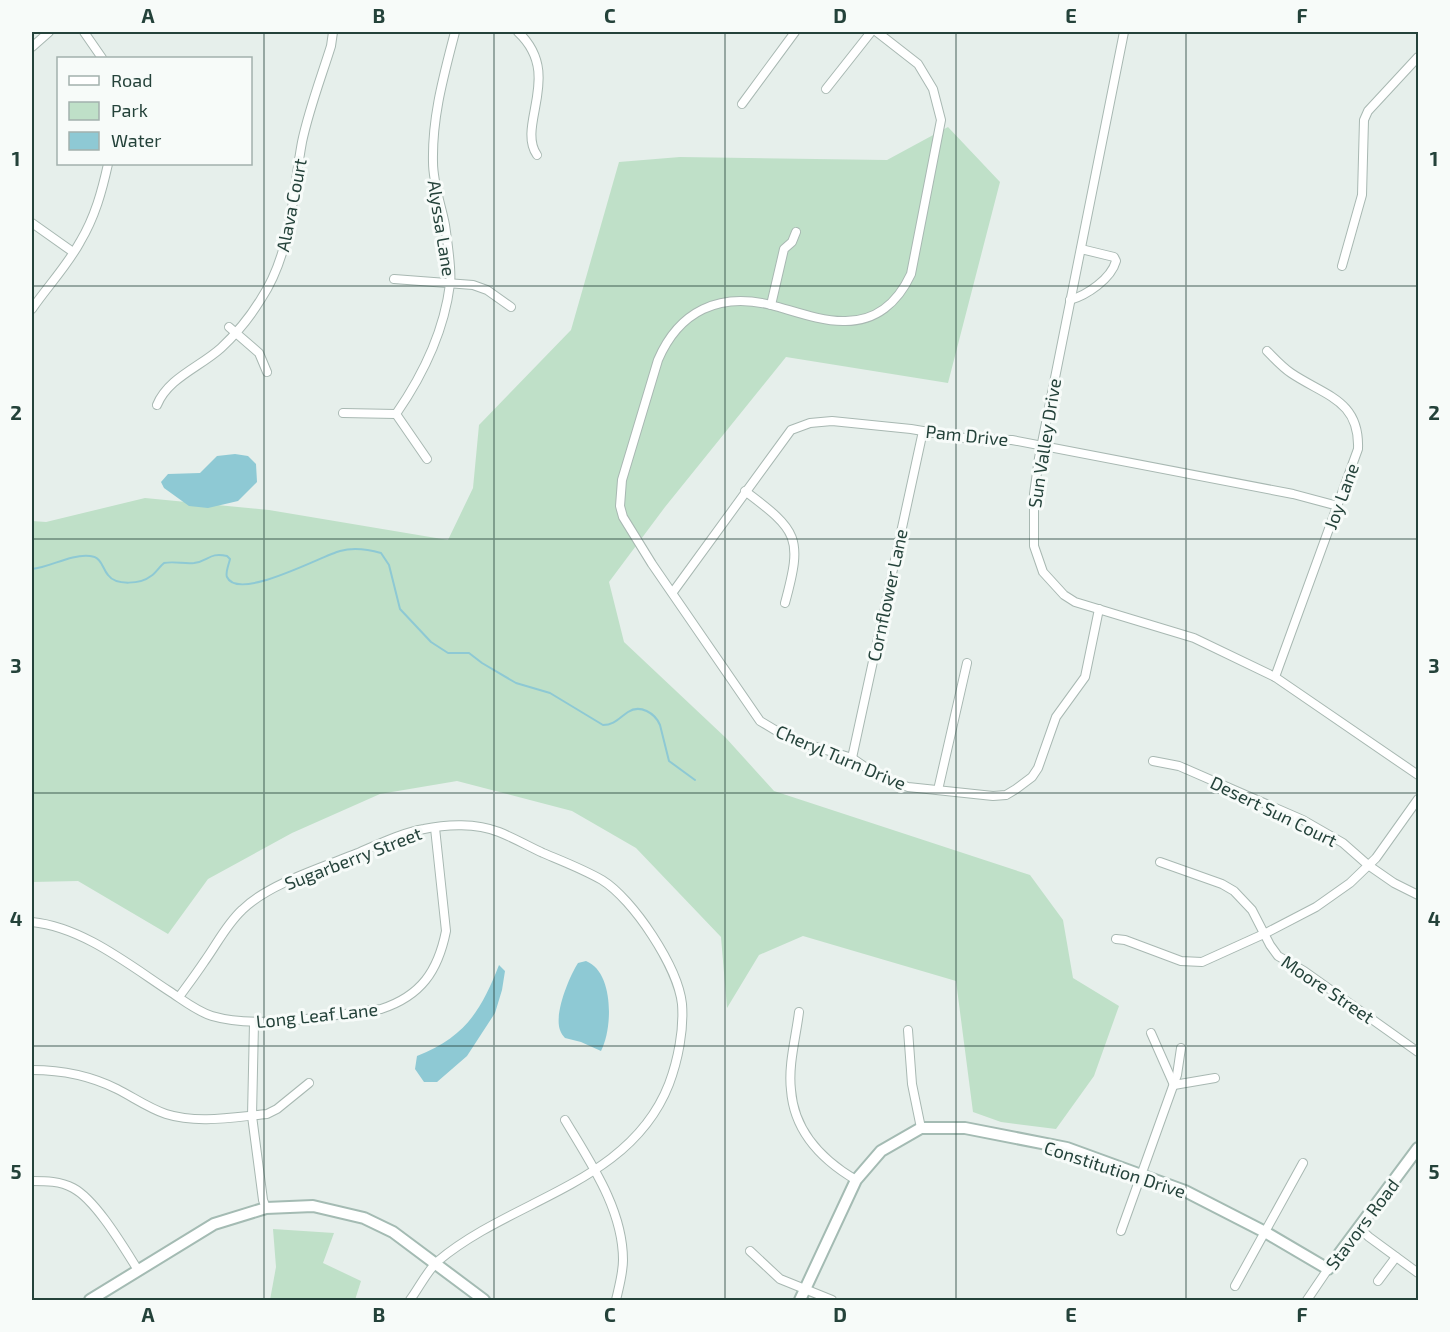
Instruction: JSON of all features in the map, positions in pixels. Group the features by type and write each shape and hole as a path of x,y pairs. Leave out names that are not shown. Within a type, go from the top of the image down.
{"street":[{"path":"32,47 49,32"},
{"path":"84,32 101,57"},
{"name":"Alava Court","path":"157,405 160,396 168,387 220,349 236,332 265,292 286,245 303,141 333,32"},
{"name":"Alyssa Lane","path":"396,414 418,379 433,348 451,283 445,227 434,177 433,132 437,100 456,32"},
{"path":"518,32 530,45 538,71 539,93 531,140 537,155"},
{"path":"742,104 795,32"},
{"path":"826,89 871,32"},
{"name":"Cheryl Turn Drive","path":"877,32 918,64 933,89 941,120 911,274 903,292 880,312 856,320 842,321 771,305 739,302 709,307 683,321 665,343 622,480 620,506 627,524 652,564 760,721 790,739 852,758 881,778 908,787 993,796 1006,795 1032,777 1038,768 1056,717 1085,677 1100,609"},
{"name":"Sun Valley Drive","path":"1124,32 1034,494 1034,539 1037,559 1050,582 1076,602 1194,638 1275,677 1419,775"},
{"path":"1342,266 1362,195 1364,120 1368,111 1419,57"},
{"path":"32,309 73,252 92,220 108,165"},
{"path":"32,223 73,252"},
{"path":"771,305 784,249 792,242 796,232"},
{"path":"1070,300 1090,291 1112,271 1116,261 1114,257 1081,249"},
{"path":"394,279 473,285 487,290 512,307"},
{"path":"229,327 260,353 267,372"},
{"name":"Joy Lane","path":"1267,351 1290,372 1341,404 1354,418 1359,433 1358,449 1275,677"},
{"path":"343,413 396,414 427,459"},
{"name":"Pam Drive","path":"673,592 791,430 810,423 832,421 923,431 970,439 1012,440 1293,494 1338,506"},
{"name":"Cornflower Lane","path":"852,758 923,431"},
{"path":"746,491 781,518 790,531 794,548 794,569 785,603"},
{"path":"938,790 968,663"},
{"name":"Desert Sun Court","path":"1153,761 1179,766 1303,820 1343,843 1368,865 1394,883 1419,895"},
{"path":"1116,939 1125,940 1181,961 1194,963 1207,961 1266,933 1333,896 1376,858 1419,799"},
{"name":"Sugarberry Street","path":"179,997 204,963 228,924 244,907 269,891 309,873 398,837 435,828 460,825 496,831 603,881 638,914 670,967 682,1003 680,1044 670,1082 659,1106 619,1154 466,1240 436,1263 410,1300"},
{"name":"Long Leaf Lane","path":"32,922 45,923 81,936 197,1010 213,1016 254,1023 381,1009 394,1005 419,988 430,976 438,962 446,931 435,828"},
{"name":"Moore Street","path":"1160,862 1222,884 1234,891 1252,910 1278,956 1305,971 1419,1052"},
{"path":"799,1012 790,1089 793,1106 801,1128 815,1148 831,1163 856,1180"},
{"path":"254,1023 252,1116 266,1208"},
{"path":"908,1030 912,1084 921,1128"},
{"path":"1151,1033 1173,1085"},
{"path":"1121,1231 1173,1085 1181,1048"},
{"path":"32,1070 54,1070 84,1077 116,1088 166,1114 187,1119 267,1114 276,1110 309,1083"},
{"path":"1173,1085 1215,1077"},
{"path":"565,1120 594,1170 621,1233 623,1262 616,1300"},
{"name":"Constitution Drive","path":"800,1300 856,1180 880,1151 921,1128 965,1128 1067,1148 1194,1195 1265,1232 1328,1269"},
{"name":"Stavors Road","path":"1307,1300 1419,1148"},
{"path":"1235,1286 1303,1164"},
{"path":"32,1181 54,1181 75,1189 111,1229 138,1270"},
{"path":"90,1300 214,1224 266,1208 312,1206 364,1218 393,1232 484,1300"},
{"path":"1359,1227 1419,1274"},
{"path":"750,1251 780,1279 832,1300"},
{"path":"1378,1281 1396,1257"}],"green space":[{"path":"948,127 1000,182 948,383 786,357 665,507 609,582 624,642 726,738 774,791 1030,875 1063,920 1073,978 1119,1006 1094,1076 1056,1129 1001,1122 973,1112 956,981 803,936 759,955 727,1008 721,937 636,848 572,811 457,781 380,794 292,833 208,879 168,934 78,881 32,882 32,521 46,522 145,498 269,510 448,540 473,488 479,425 571,330 619,162 680,157 887,160"},
{"path":"273,1229 334,1233 323,1263 361,1281 355,1300 270,1300 276,1267"}],"water":[{"path":"235,454 248,456 256,464 257,482 238,501 208,508 189,506 164,488 161,482 168,474 200,473 217,456"},
{"path":"586,961 602,976 606,988 608,1029 601,1051 565,1038 560,1031 559,1015 563,996 578,963"},
{"path":"499,965 505,971 495,1013 467,1056 437,1082 424,1082 415,1069 417,1056 448,1040 469,1021 485,996"}],"waterway":[{"path":"32,569 75,557 90,556 97,558 112,579 129,583 147,579 164,563 194,563 221,555 230,559 227,577 234,583 247,584 281,575 345,550 360,549 381,553 389,565 400,609 431,642 448,653 469,653 516,683 550,693 603,725 633,710 647,711 660,725 669,761 695,780"}]}
